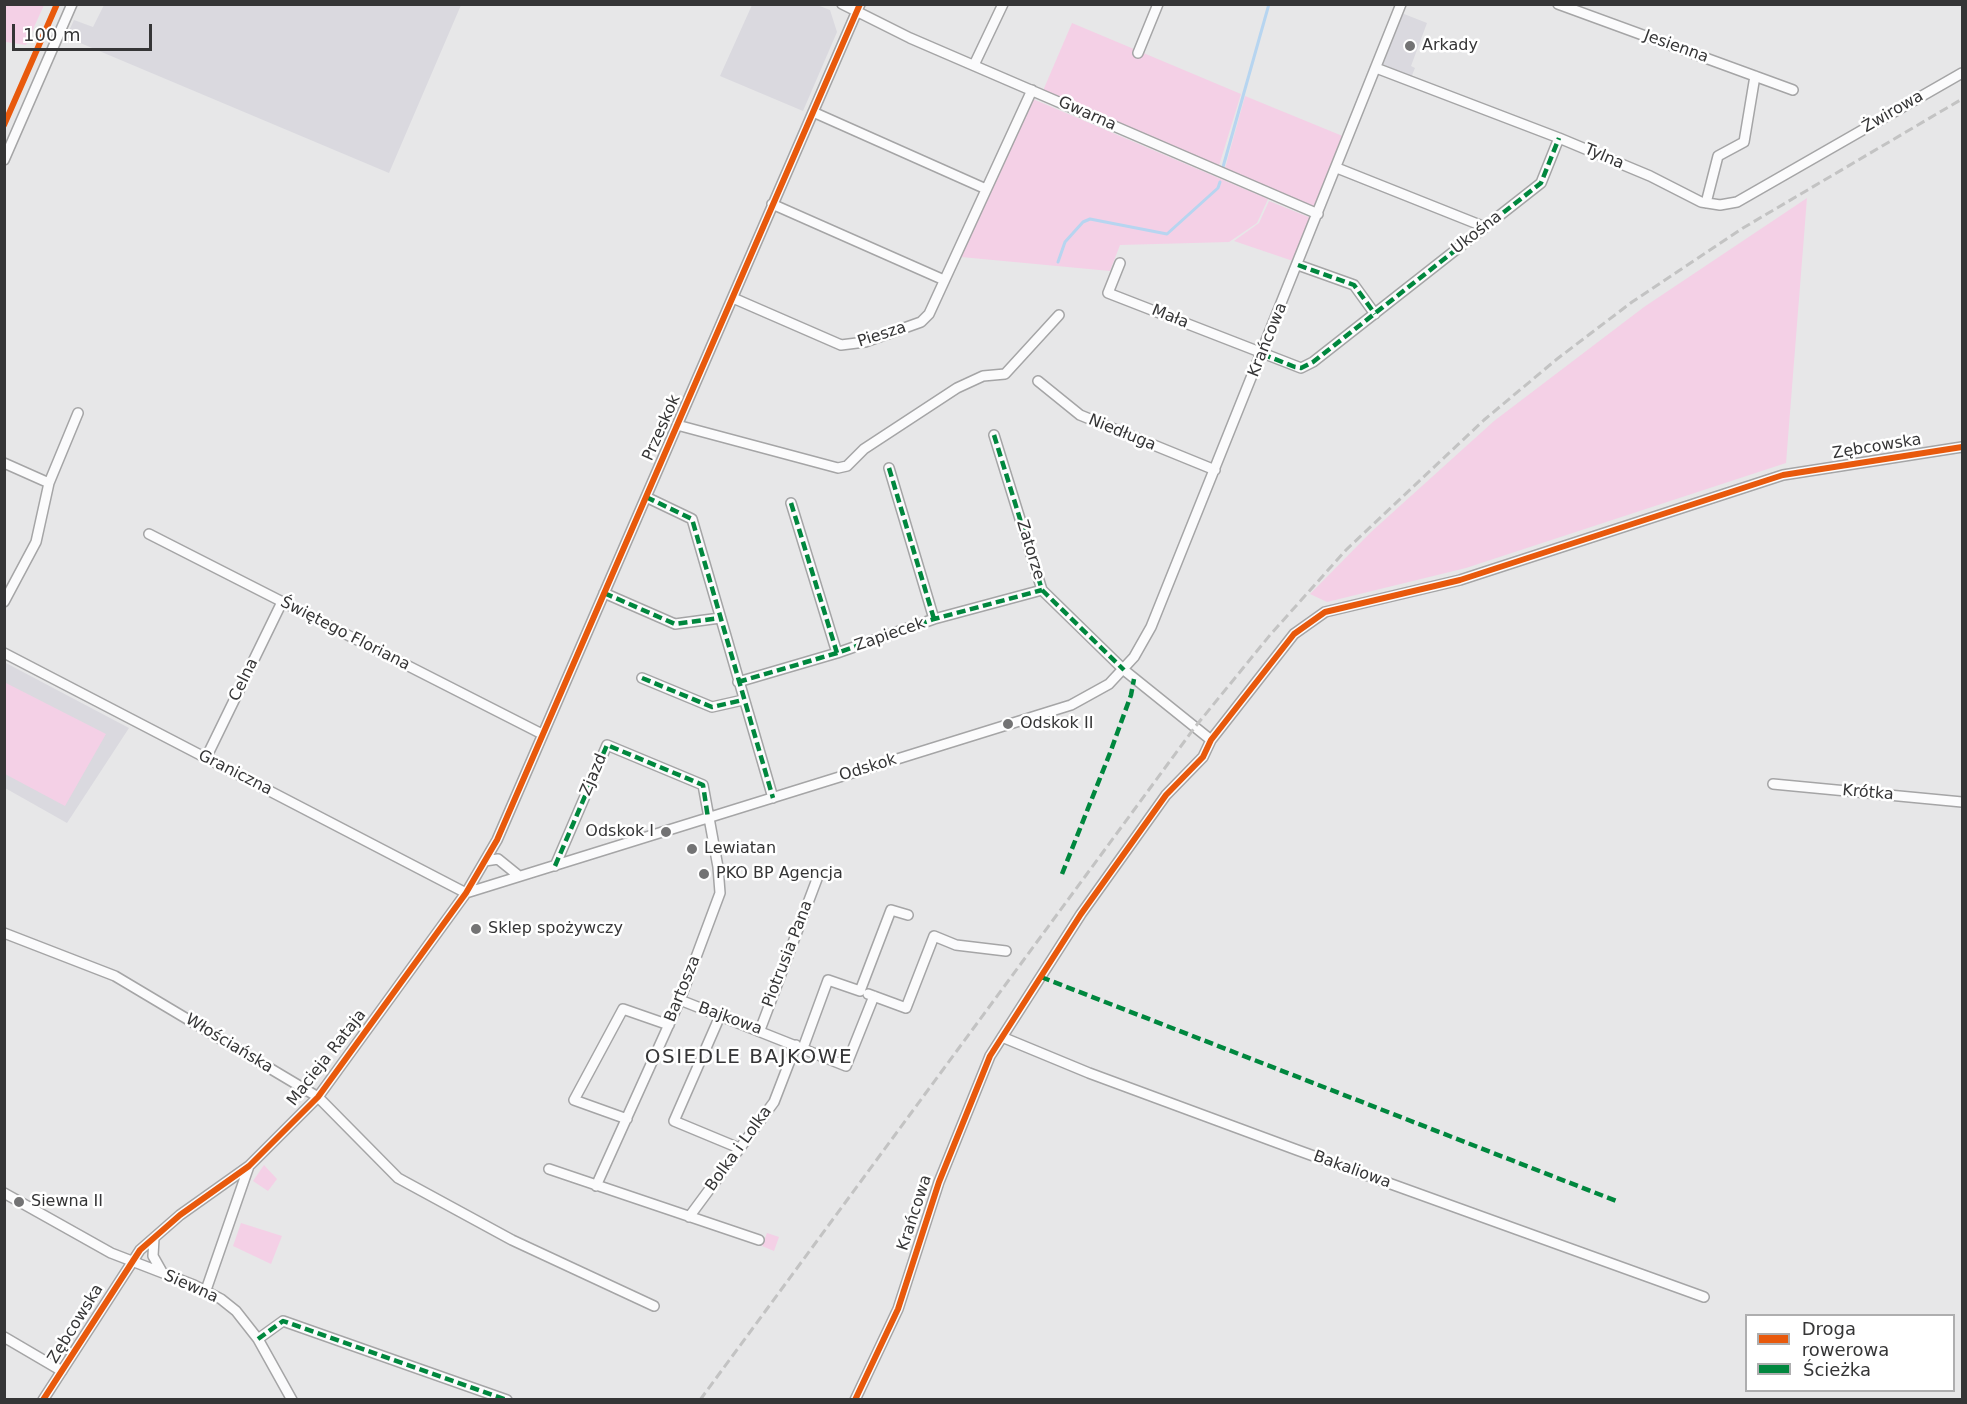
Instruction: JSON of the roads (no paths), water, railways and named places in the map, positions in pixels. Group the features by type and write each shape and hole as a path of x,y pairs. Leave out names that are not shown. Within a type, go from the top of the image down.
{"street":[{"path":"4,160 72,4"},
{"name":"Gwarna","path":"842,4 858,8 974,65 1318,214"},
{"path":"974,65 1003,4"},
{"path":"1138,53 1158,4"},
{"name":"Krańcowa","path":"1124,670 1143,644 1151,627 1401,4"},
{"name":"Jesienna","path":"1558,4 1793,90"},
{"name":"Przeskok","path":"485,861 497,840 858,8"},
{"name":"Tylna","path":"1376,68 1558,138 1706,203 1720,205 1737,202 1825,152"},
{"name":"Żwirowa","path":"1825,152 1962,73"},
{"path":"1706,203 1718,156 1744,142 1755,76"},
{"name":"Piesza","path":"733,298 832,342 850,346 921,322 929,314 1032,90"},
{"path":"813,112 986,189"},
{"name":"Ukośna","path":"1262,354 1295,367 1308,366 1541,183 1558,138"},
{"path":"1337,168 1485,227"},
{"path":"772,204 944,280"},
{"name":"Mała","path":"1120,263 1108,293 1262,354"},
{"path":"1298,265 1353,285 1375,314"},
{"path":"677,425 838,468 847,466 864,449 957,388 983,376 1005,374 1059,315"},
{"name":"Niedługa","path":"1038,381 1080,415 1215,470"},
{"path":"4,602 36,542 48,483 78,413"},
{"name":"Zatorze","path":"994,435 1042,590 1124,670"},
{"name":"Zębcowska","path":"1211,740 1294,634 1325,612 1460,580 1796,472 1962,447"},
{"path":"4,463 48,483"},
{"path":"889,468 934,620"},
{"path":"646,497 692,519 773,798"},
{"path":"791,503 837,653"},
{"name":"Świętego Floriana","path":"149,534 542,734"},
{"name":"Zapiecek","path":"738,682 837,653 934,620 1042,590"},
{"path":"604,593 675,624 720,618"},
{"name":"Celna","path":"206,758 282,602"},
{"name":"Graniczna","path":"4,653 466,893"},
{"path":"1124,670 1211,740"},
{"name":"Odskok","path":"496,884 1071,705 1096,693 1124,670"},
{"path":"642,678 712,708 743,700"},
{"name":"Krańcowa","path":"855,1400 898,1309 939,1182 990,1056 1081,914 1166,795 1203,757 1211,740"},
{"name":"Zjazd","path":"555,866 607,745 703,785 708,818"},
{"name":"Krótka","path":"1773,784 1962,802"},
{"name":"Bartosza","path":"596,1186 680,1000 720,893 718,867 708,818"},
{"path":"466,893 496,884 506,874 497,840"},
{"path":"496,884 484,882 479,870 485,861 494,858 519,876"},
{"name":"Macieja Rataja","path":"131,1262 180,1215 249,1166 318,1097 466,893 479,870"},
{"name":"Piotrusia Pana","path":"760,1030 817,879"},
{"path":"908,915 891,909 860,991 906,1008 934,936 956,945 1006,951"},
{"name":"Włościańska","path":"4,933 115,976 318,1097 398,1178 512,1240 654,1306"},
{"name":"Bolka i Lolka","path":"689,1217 774,1102 828,980 860,991"},
{"name":"Bajkowa","path":"680,1000 846,1066 874,996"},
{"path":"627,1119 574,1100 623,1009 669,1025"},
{"path":"720,1017 674,1121 739,1148"},
{"name":"Bakaliowa","path":"1002,1036 1089,1073 1704,1297"},
{"name":"Macieja Rataja","path":"206,1290 249,1166"},
{"path":"549,1169 759,1240"},
{"name":"Siewna","path":"4,1193 78,1236 131,1262 206,1290 236,1311 258,1338 292,1400"},
{"path":"155,1237 153,1256 164,1274"},
{"name":"Zębcowska","path":"43,1400 131,1262"},
{"path":"258,1338 284,1321 507,1400"},
{"path":"4,1336 62,1371"}],"waterway":[{"path":"1223,167 1269,4"},
{"path":"1058,262 1065,242 1083,222 1090,219 1167,234 1218,188 1220,182"}],"railway":[{"path":"700,1400 1195,727 1270,635 1346,550 1484,420 1557,359 1632,302 1743,228 1962,99"}],"place":[{"name":"Arkady","path":"1410,46"},
{"name":"Odskok II","path":"1008,724"},
{"name":"Odskok I","path":"666,832"},
{"name":"Lewiatan","path":"692,849"},
{"name":"PKO BP Agencja","path":"704,874"},
{"name":"Sklep spożywczy","path":"476,929"},
{"name":"Siewna II","path":"19,1202"}],"district":[{"name":"OSIEDLE BAJKOWE","path":"749,1058"}]}
